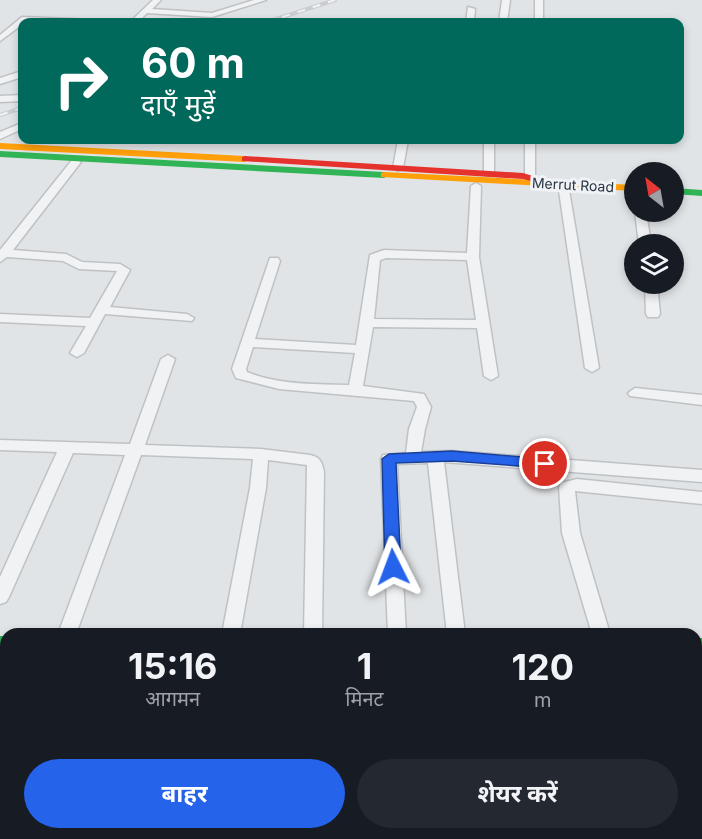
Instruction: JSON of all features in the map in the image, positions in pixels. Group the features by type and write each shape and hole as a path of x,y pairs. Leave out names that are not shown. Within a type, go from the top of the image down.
{"street":[{"path":"138,18 157,0"},
{"path":"146,11 191,10 217,14 262,0"},
{"path":"504,18 506,0"},
{"path":"539,0 539,18"},
{"path":"470,18 471,9"},
{"path":"184,18 191,10"},
{"path":"0,39 18,25"},
{"path":"0,81 18,75"},
{"path":"0,99 18,98"},
{"path":"0,136 18,128"},
{"path":"398,168 402,144"},
{"path":"489,144 489,174"},
{"path":"530,144 530,177"},
{"path":"0,146 489,174 530,177 557,184"},
{"path":"0,156 476,186 530,187 557,184"},
{"name":"Merrut Road","path":"0,156 624,188"},
{"path":"2,256 76,162"},
{"path":"557,184 591,368"},
{"path":"476,186 473,257 491,376"},
{"path":"684,192 702,193"},
{"path":"355,390 367,323 374,258 378,255 473,257"},
{"path":"2,256 66,258 79,265 122,269 124,273 100,310 77,353"},
{"path":"274,261 239,369 241,375 248,379 419,397 424,407 417,429 413,457"},
{"path":"652,294 653,314"},
{"path":"100,310 187,318"},
{"path":"0,318 93,322"},
{"path":"367,323 484,324"},
{"path":"247,343 361,349"},
{"path":"69,628 158,392 168,359"},
{"path":"635,393 702,400"},
{"path":"0,446 261,454 305,458 314,463 316,472 314,628"},
{"path":"0,597 67,448"},
{"path":"232,628 258,488 261,454"},
{"path":"435,456 455,628"},
{"path":"397,628 389,461 391,458 435,456 702,477"},
{"path":"567,465 569,474 577,485"},
{"path":"600,628 571,533 567,489 569,486 702,498"}],"railway":[{"path":"279,18 335,0"},
{"path":"0,115 18,109"}],"traffic: fast":[{"path":"0,154 384,175"},
{"path":"684,192 702,193"}],"traffic: slow":[{"path":"0,146 245,159"},
{"path":"384,175 624,187"}],"traffic: jam":[{"path":"245,159 523,176 550,183"}],"route":[{"path":"393,567 389,459 452,456 545,464"}]}
